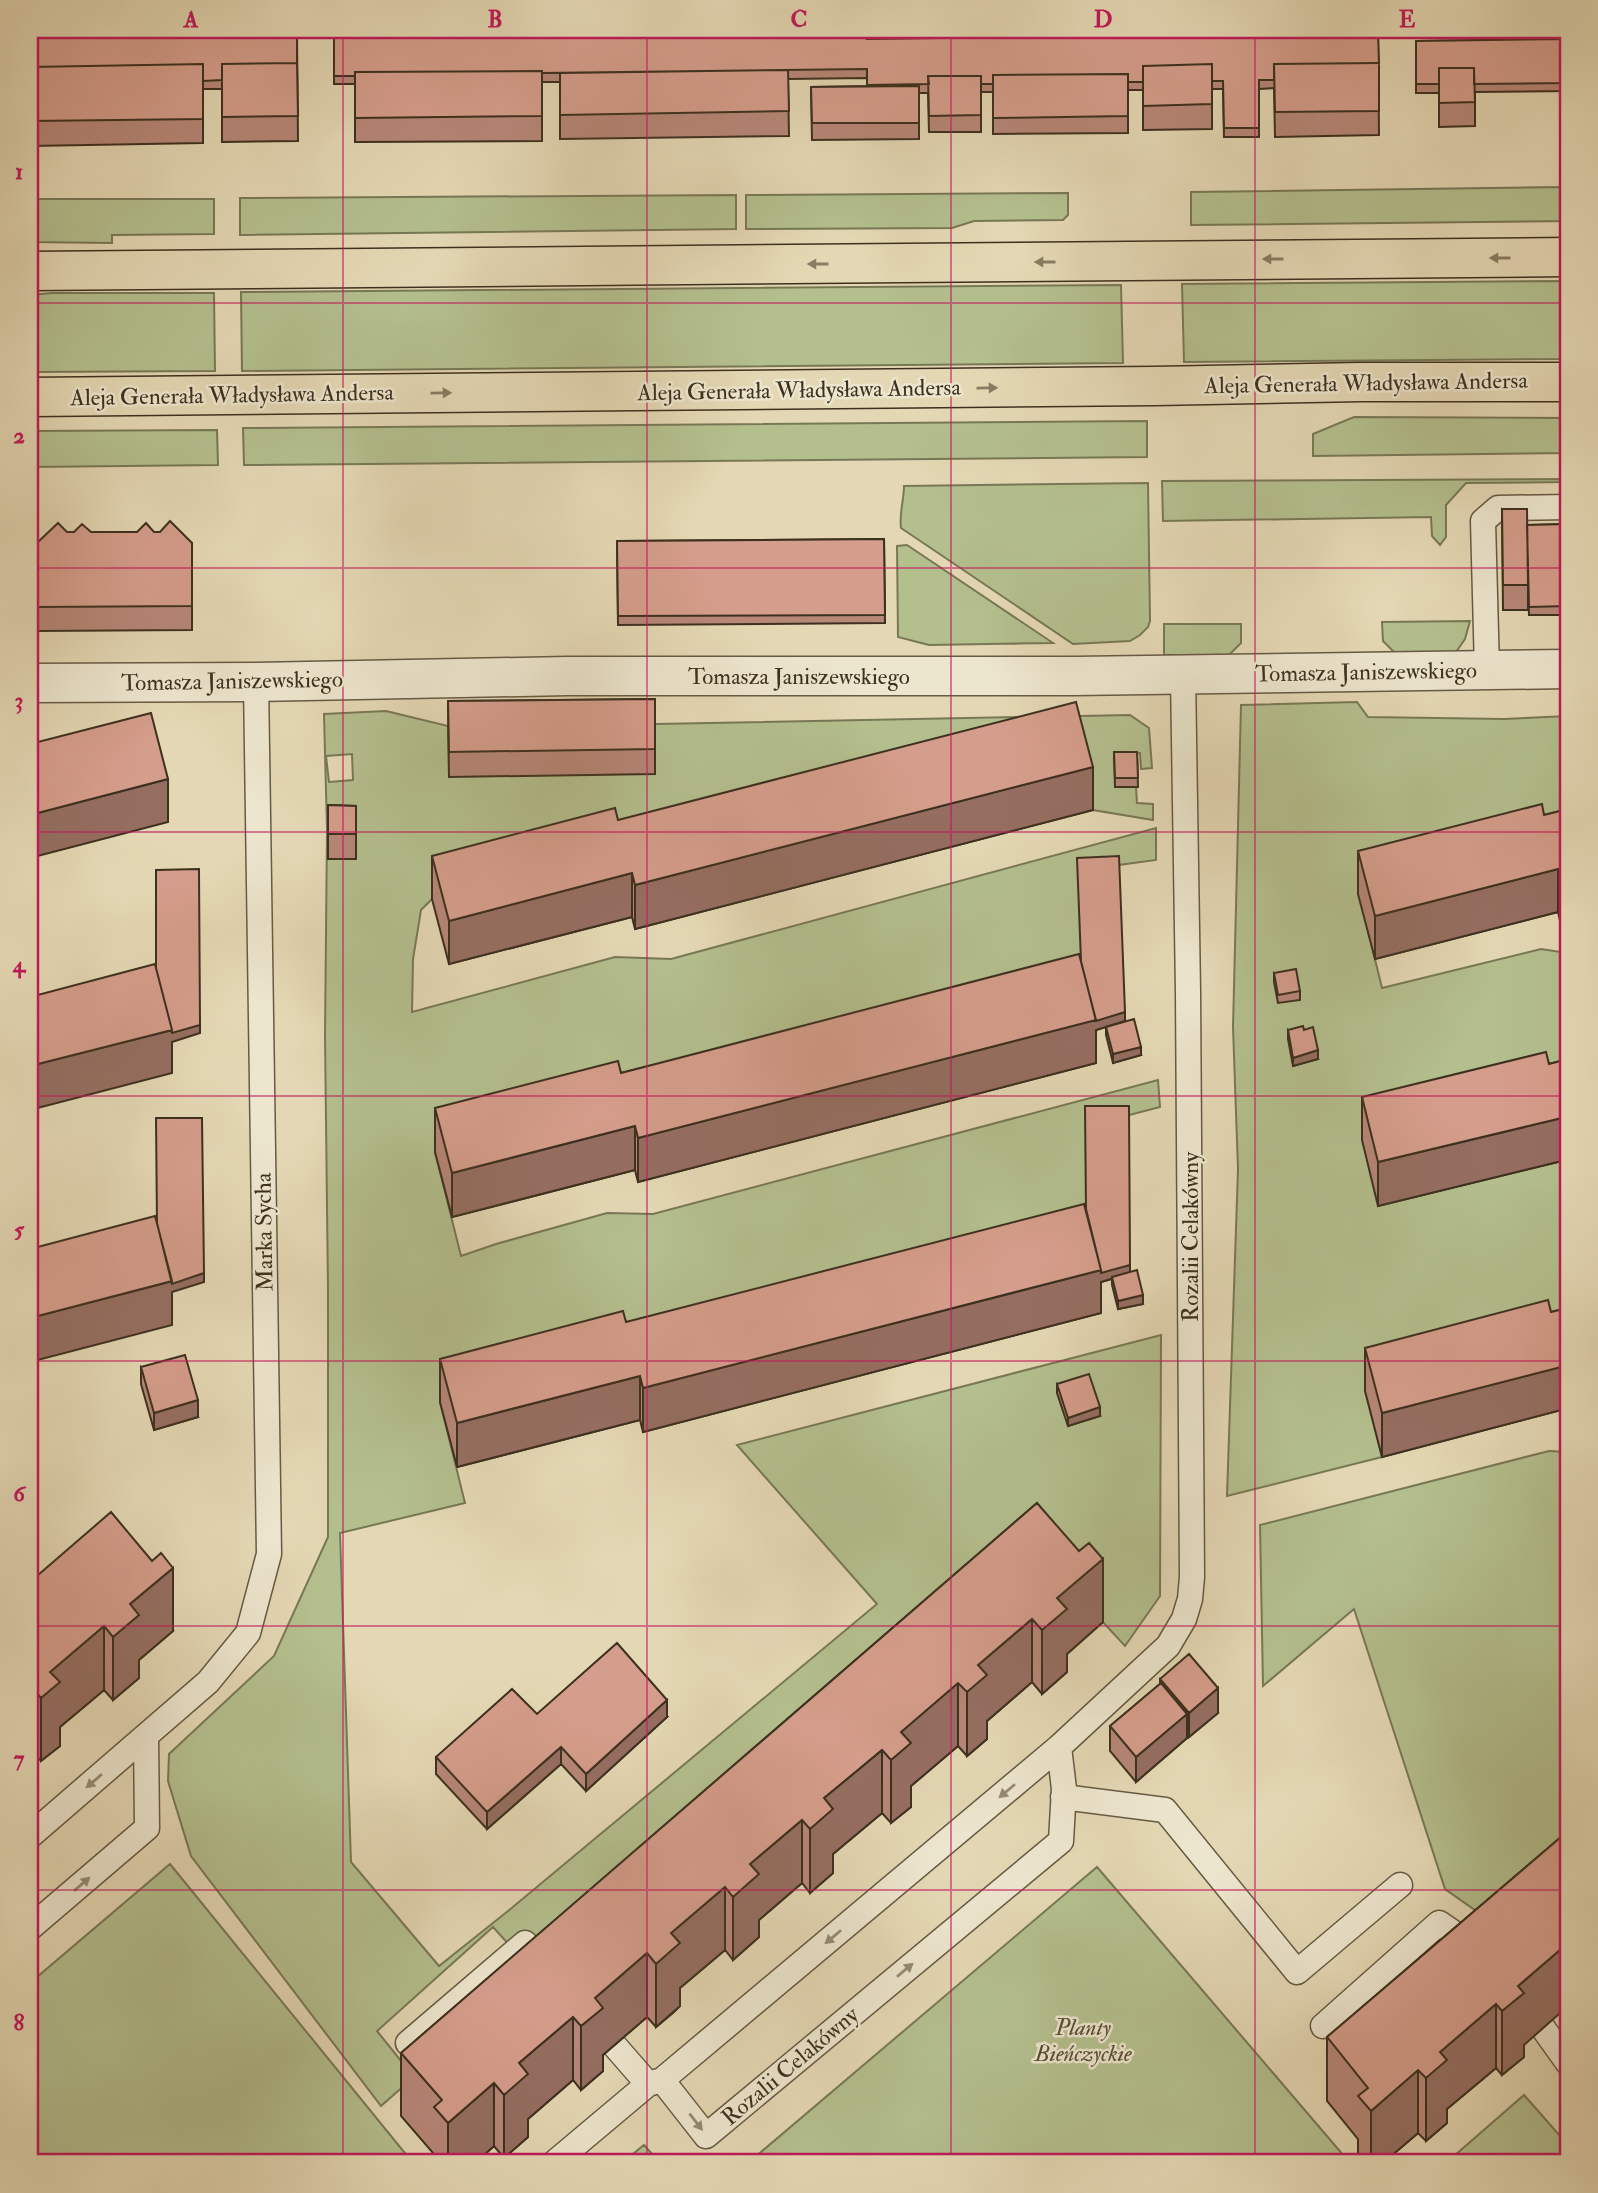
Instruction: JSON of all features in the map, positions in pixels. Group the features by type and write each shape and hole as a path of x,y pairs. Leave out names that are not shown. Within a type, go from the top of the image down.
{"main road":[{"path":"30,271 1568,257"},
{"name":"Aleja Generała Władysława Andersa","path":"30,397 1568,382"}],"street":[{"name":"Tomasza Janiszewskiego","path":"30,683 568,676 1183,675 1568,669"}],"lane":[{"path":"1487,670 1483,521 1498,508 1568,508"},
{"name":"Rozalii Celakówny","path":"1059,1747 1063,1797 1061,1840 706,2136 655,2082 1059,1747 1168,1646 1184,1619 1190,1599 1192,1577 1183,675"},
{"name":"Marka Sycha","path":"30,1836 208,1682 248,1633 269,1554 256,682"},
{"path":"30,1928 147,1828 146,1736"},
{"path":"1063,1797 1165,1810 1297,1972 1400,1885"},
{"path":"1323,2026 1439,1923 1476,1947 1488,1964"},
{"path":"408,2043 526,1943 558,1980"},
{"path":"1543,2028 1568,2063"},
{"path":"554,2163 655,2082 614,2045"}],"green space":[{"path":"1568,187 1568,221 1191,225 1191,192"},
{"path":"1068,193 1068,215 1063,220 974,221 952,228 746,229 746,195"},
{"path":"736,195 736,229 240,235 240,198"},
{"path":"30,199 214,199 214,234 112,235 112,243 30,242"},
{"path":"1568,281 1568,359 1184,362 1182,284"},
{"path":"1121,285 1123,363 242,371 241,292"},
{"path":"214,293 215,371 30,372 30,295"},
{"path":"1354,417 1568,418 1568,453 1313,456 1313,434"},
{"path":"1147,421 1147,457 244,465 243,428"},
{"path":"217,430 218,465 30,467 30,431"},
{"path":"1568,479 1568,482 1466,483 1446,505 1446,537 1440,545 1432,536 1431,517 1163,521 1162,481"},
{"path":"1148,483 1150,621 1140,635 1130,641 1073,644 901,528 904,486"},
{"path":"907,545 1053,643 929,645 898,637 897,546"},
{"path":"1470,621 1465,639 1456,652 1395,653 1383,641 1382,622"},
{"path":"1164,624 1241,624 1241,643 1229,655 1164,655"},
{"path":"1357,702 1368,717 1504,719 1568,716 1568,852 1359,894 1382,988 1541,949 1568,953 1568,1102 1518,1171 1562,1161 1565,1173 1568,1172 1568,1352 1366,1391 1382,1457 1227,1496 1238,1169 1233,1027 1241,705"},
{"path":"386,711 448,726 449,776 655,724 1130,715 1149,728 1152,768 1141,769 1140,753 1115,758 1115,786 1136,787 1137,803 1153,804 1153,820 1093,810 1077,746 432,899 421,910 413,959 412,1012 615,957 671,959 1156,828 1156,860 1119,865 1083,1011 435,1152 461,1256 607,1213 653,1214 1158,1080 1160,1107 1129,1115 1086,1253 440,1402 465,1503 340,1533 351,1862 439,1966 877,1604 737,1445 1161,1335 1160,1596 1125,1646 1089,1607 560,1970 512,1948 493,1927 377,2031 414,2077 381,2106 191,1856 168,1781 169,1754 274,1656 328,1537 325,1036 327,829 324,714","holes":["352,754 353,780 329,782 326,756"]},
{"path":"1549,1451 1568,1452 1568,1887 1499,1927 1445,1889 1354,1609 1263,1686 1260,1525"},
{"path":"170,1864 413,2163 30,2163 30,1983"},
{"name":"Planty Bieńczyckie","path":"1097,1867 1350,2163 748,2163"},
{"path":"1524,2095 1568,2145 1568,2163 1446,2163"},
{"path":"644,2145 660,2163 622,2163"}],"building":[{"path":"867,30 867,39 1378,32 1379,63 1274,64 1274,80 1259,80 1259,128 1224,128 1223,81 1212,81 1212,64 1143,66 1143,82 1128,82 1128,74 993,75 993,84 981,84 981,76 928,76 929,84 867,85 867,69 355,72 355,76 334,76 334,35"},
{"path":"297,32 297,63 222,64 222,80 203,81 203,64 30,67 30,35"},
{"path":"1568,39 1568,83 1474,84 1474,68 1439,68 1439,84 1416,84 1416,41"},
{"path":"297,63 298,116 222,117 222,64"},
{"path":"1379,63 1379,111 1275,112 1274,64"},
{"path":"203,64 203,119 30,121 30,67"},
{"path":"1212,64 1212,104 1143,106 1143,66"},
{"path":"1439,68 1474,68 1475,102 1439,103"},
{"path":"788,70 789,111 560,115 560,73"},
{"path":"542,71 542,116 355,118 355,72"},
{"path":"1128,74 1128,116 993,118 993,75"},
{"path":"928,76 981,76 981,115 929,116"},
{"path":"919,86 919,123 812,123 811,87"},
{"path":"1502,509 1527,509 1528,585 1503,585"},
{"path":"170,521 192,543 192,606 37,607 36,544 58,523 67,532 74,532 82,524 91,532 137,532 146,523 154,532 160,532"},
{"path":"1568,524 1568,606 1529,607 1527,525"},
{"path":"884,539 885,615 618,616 617,541"},
{"path":"655,699 655,749 449,752 448,701"},
{"path":"1076,702 1093,767 635,885 632,873 449,921 432,856 615,808 618,820"},
{"path":"151,713 168,779 30,815 30,744"},
{"path":"1114,752 1137,752 1138,778 1115,778"},
{"path":"1542,804 1544,815 1568,809 1568,879 1561,881 1558,869 1375,916 1358,851"},
{"path":"328,805 356,806 356,834 328,834"},
{"path":"1119,856 1125,1012 1096,1021 1081,961 1077,858"},
{"path":"199,869 200,1025 172,1033 156,968 156,870"},
{"path":"1079,954 1096,1020 638,1138 635,1126 452,1173 435,1108 618,1061 621,1073"},
{"path":"155,964 172,1030 30,1066 30,997"},
{"path":"1296,969 1300,991 1278,995 1274,973"},
{"path":"1134,1019 1141,1047 1113,1054 1106,1027"},
{"path":"1303,1026 1304,1030 1313,1027 1318,1050 1293,1058 1288,1030"},
{"path":"1546,1052 1549,1064 1568,1059 1568,1129 1565,1130 1562,1118 1378,1162 1362,1097"},
{"path":"1085,1106 1129,1106 1130,1265 1101,1273 1086,1209"},
{"path":"156,1118 202,1118 204,1273 172,1284 157,1223"},
{"path":"1084,1204 1101,1270 643,1388 640,1376 457,1423 440,1359 623,1311 626,1322"},
{"path":"155,1216 172,1281 30,1318 30,1249"},
{"path":"1137,1270 1143,1295 1118,1301 1112,1277"},
{"path":"1548,1300 1551,1312 1568,1308 1568,1378 1565,1366 1382,1413 1365,1348"},
{"path":"185,1355 198,1400 154,1413 141,1367"},
{"path":"1089,1374 1100,1407 1068,1418 1057,1384"},
{"path":"1037,1503 1079,1551 1089,1543 1103,1559 1057,1598 1067,1609 1042,1630 1032,1619 978,1665 987,1675 967,1692 958,1683 901,1732 911,1743 891,1760 882,1750 824,1798 833,1809 810,1829 802,1820 750,1864 759,1874 733,1897 725,1887 671,1933 680,1943 656,1964 647,1953 595,1998 603,2008 581,2026 573,2017 519,2063 528,2074 504,2095 494,2083 448,2123 434,2107 442,2100 401,2053"},
{"path":"111,1512 152,1561 161,1553 173,1568 130,1604 139,1615 113,1637 104,1626 50,1672 60,1682 41,1698 32,1687 30,1690 30,1582"},
{"path":"617,1643 667,1700 586,1774 561,1747 487,1812 436,1757 512,1689 537,1714"},
{"path":"1189,1654 1218,1688 1189,1713 1160,1679"},
{"path":"1161,1683 1187,1714 1136,1757 1110,1726"},
{"path":"1568,1831 1568,1943 1518,1986 1524,1993 1502,2011 1496,2004 1440,2052 1447,2060 1426,2078 1418,2070 1371,2111 1358,2096 1368,2088 1327,2037"}]}
